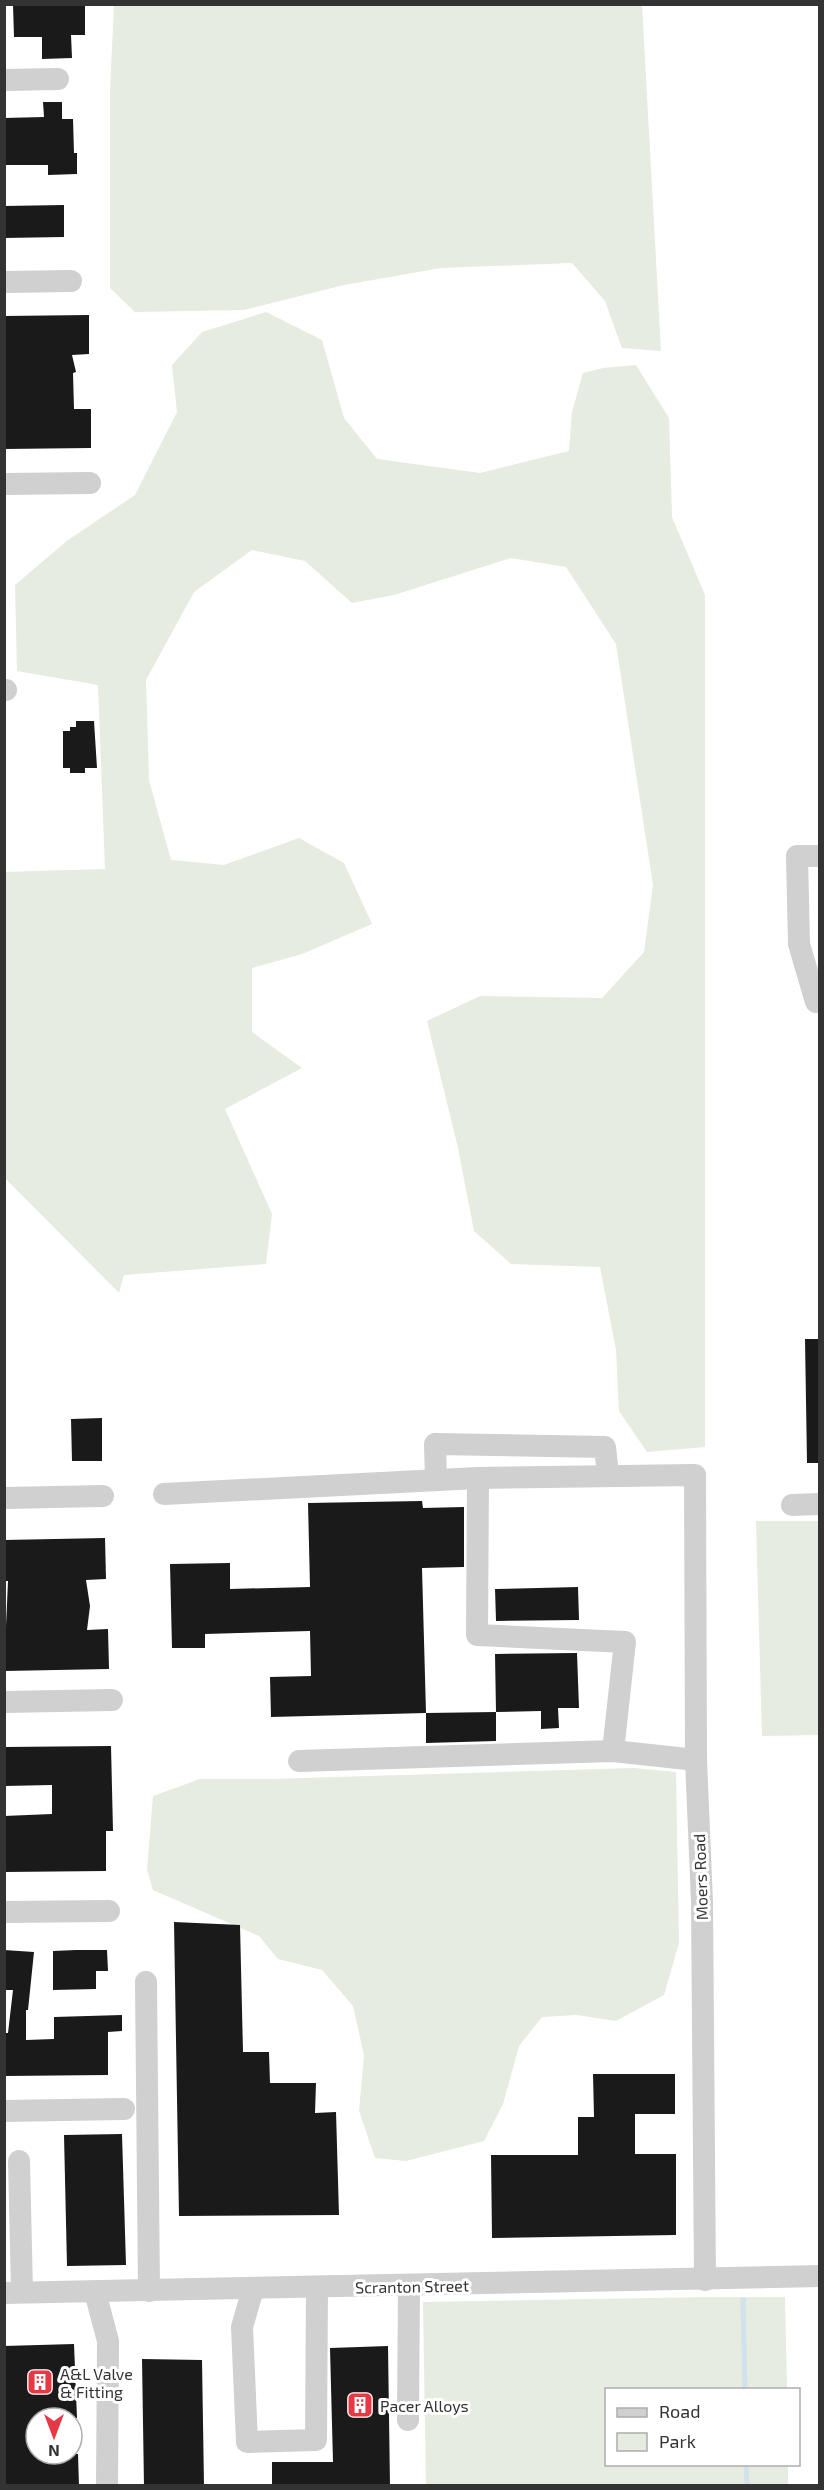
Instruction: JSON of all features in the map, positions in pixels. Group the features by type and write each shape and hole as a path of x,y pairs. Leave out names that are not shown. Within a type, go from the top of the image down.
{"street":[{"path":"4,80 58,79"},
{"path":"4,282 71,281"},
{"path":"4,484 90,483"},
{"path":"819,856 797,856 799,944 816,1002 819,1002"},
{"path":"164,1494 478,1478 608,1474 605,1447 435,1444 436,1480"},
{"name":"Moers Road","path":"608,1474 695,1474 696,1760 702,1902 705,2280"},
{"path":"478,1478 477,1635 625,1642 613,1751"},
{"path":"4,1498 103,1496"},
{"path":"792,1505 819,1504"},
{"path":"4,1702 112,1700"},
{"path":"299,1761 613,1751 696,1760"},
{"path":"4,1912 109,1911"},
{"path":"146,1982 150,2291"},
{"path":"4,2111 124,2109"},
{"path":"13,2293 19,2161"},
{"name":"Scranton Street","path":"13,2293 819,2276"},
{"path":"408,2420 409,2286"},
{"path":"253,2289 242,2327 247,2442 316,2440 317,2287"},
{"path":"94,2292 108,2340 107,2486"}],"green space":[{"path":"114,5 642,5 661,351 622,348 605,301 572,263 441,268 344,285 244,310 135,312 110,288 110,91"},
{"path":"266,312 322,340 344,418 377,459 480,473 569,451 572,412 583,373 603,368 636,365 669,418 672,517 705,595 705,1447 647,1452 619,1411 616,1350 600,1267 511,1264 474,1231 458,1148 427,1021 480,996 602,998 644,952 653,885 616,644 566,567 511,558 394,595 352,603 305,561 252,550 194,592 146,680 149,780 171,860 224,865 299,838 344,863 372,924 302,954 252,968 252,1032 302,1068 225,1109 272,1214 266,1264 124,1275 119,1293 5,1178 5,872 105,869 98,685 17,671 15,585 68,540 135,495 177,412 172,365 202,332"},
{"path":"756,1521 819,1521 819,1735 762,1736"},
{"path":"634,1768 676,1772 679,1943 664,1995 616,2021 577,2015 542,2017 519,2046 503,2104 484,2141 406,2161 375,2158 359,2111 364,2055 353,2006 322,1970 278,1959 259,1936 153,1890 147,1870 153,1796 200,1779"},
{"path":"785,2297 787,2388 605,2388 605,2466 788,2466 788,2485 426,2485 423,2302"}],"building":[{"path":"13,5 85,5 85,35 71,35 72,58 42,59 42,37 14,37"},
{"path":"43,102 62,102 62,119 73,119 77,174 48,175 48,165 4,165 4,118 44,117"},
{"path":"64,205 64,237 4,238 4,206"},
{"path":"89,315 89,354 72,355 76,372 73,373 74,409 91,409 91,448 4,449 4,316"},
{"path":"76,721 94,721 97,768 85,768 85,773 70,773 70,768 63,768 63,731 70,731 70,727 76,727"},
{"path":"805,1339 819,1339 819,1463 807,1463"},
{"path":"102,1418 102,1461 72,1461 71,1419"},
{"path":"422,1501 423,1508 464,1507 464,1567 422,1568 426,1713 271,1717 270,1677 311,1676 310,1631 205,1634 205,1648 172,1648 170,1564 230,1563 230,1589 310,1587 308,1503"},
{"path":"105,1538 106,1579 86,1580 90,1606 87,1630 108,1629 109,1669 4,1671 8,1581 4,1581 4,1540"},
{"path":"578,1587 579,1620 496,1621 495,1589"},
{"path":"577,1653 579,1708 558,1708 559,1728 541,1729 541,1711 496,1712 495,1654"},
{"path":"496,1712 496,1741 426,1743 426,1713"},
{"path":"111,1746 113,1831 106,1831 106,1871 4,1872 4,1816 52,1814 52,1785 4,1786 4,1747"},
{"path":"174,1922 240,1925 243,2052 269,2052 270,2083 316,2083 315,2113 336,2112 339,2215 179,2216"},
{"path":"4,1950 34,1952 28,2010 26,2010 26,2040 54,2039 54,2017 122,2015 122,2031 108,2032 108,2075 4,2076 4,2033 8,2033 13,1990 4,1990"},
{"path":"107,1950 108,1971 96,1971 96,1989 53,1990 53,1951"},
{"path":"593,2074 675,2074 675,2114 635,2114 635,2154 676,2154 676,2235 492,2238 491,2155 578,2155 578,2117 594,2117"},
{"path":"122,2134 126,2265 67,2266 64,2135"},
{"name":"A&L Valve & Fitting","path":"74,2344 77,2406 24,2406 24,2466 78,2466 79,2486 4,2486 4,2346"},
{"name":"Pacer Alloys","path":"388,2346 390,2486 272,2486 272,2462 333,2462 330,2348"},
{"path":"142,2359 202,2360 204,2486 144,2486"}],"waterway":[{"path":"743,2300 745,2388"},
{"path":"746,2466 747,2486"}],"place":[{"name":"A&L Valve & Fitting","path":"40,2382"},
{"name":"Pacer Alloys","path":"360,2405"}]}
